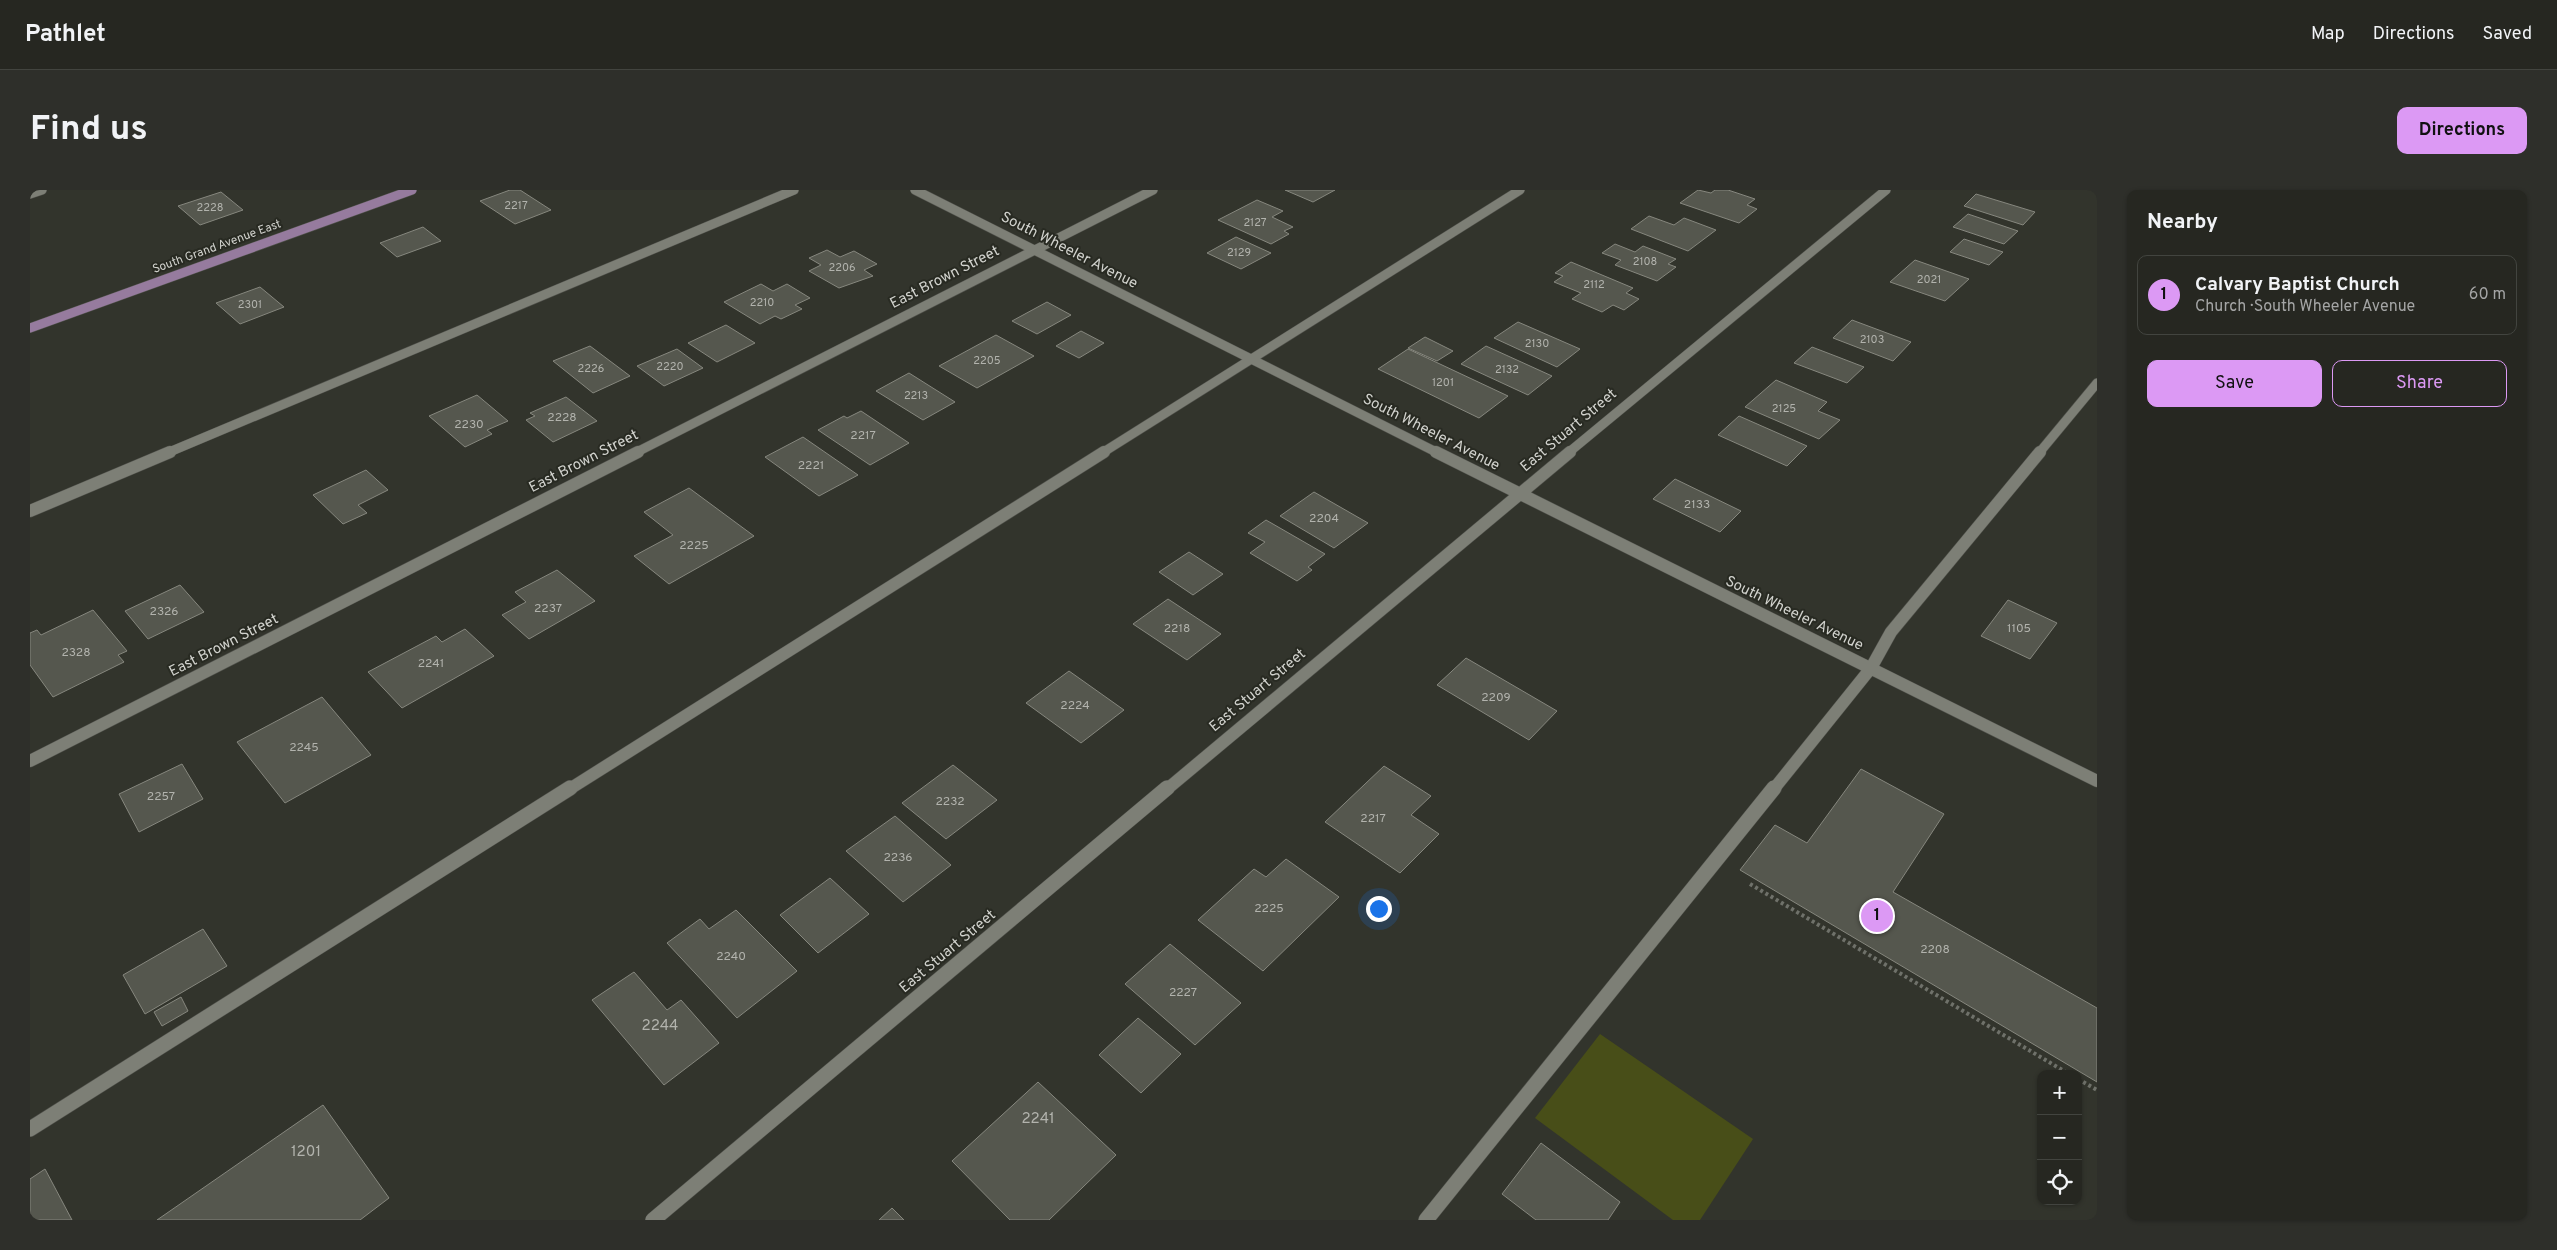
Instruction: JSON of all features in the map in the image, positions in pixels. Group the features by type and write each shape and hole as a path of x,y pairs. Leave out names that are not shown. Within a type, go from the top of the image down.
{"main road":[{"name":"South Grand Avenue East","path":"30,328 412,190"}],"street":[{"path":"30,194 42,190"},
{"path":"30,511 794,190"},
{"name":"South Wheeler Avenue","path":"914,190 1519,494 2097,781"},
{"name":"East Brown Street","path":"30,761 1153,190"},
{"path":"30,1129 1520,190"},
{"name":"East Stuart Street","path":"653,1220 1519,494 1886,190"},
{"path":"1426,1220 1871,668 1891,632 2097,383"}],"path":[{"path":"1750,884 2062,1070"},
{"path":"2082,1081 2097,1090"}],"green space":[{"path":"1600,1034 1753,1139 1700,1220 1673,1220 1535,1118"}],"building":[{"path":"510,190 520,190 551,210 515,224 480,201"},
{"path":"1285,190 1335,190 1313,202"},
{"path":"1698,190 1711,193 1715,190 1728,190 1755,199 1747,205 1757,209 1739,223 1680,203"},
{"path":"221,192 243,210 200,225 178,206"},
{"path":"1976,194 2035,212 2023,225 1964,206"},
{"path":"1257,200 1283,211 1272,217 1293,227 1284,231 1289,234 1271,244 1218,220"},
{"path":"1968,214 2018,231 2004,244 1953,227"},
{"path":"1649,216 1674,225 1684,218 1716,230 1688,251 1631,229"},
{"path":"423,227 441,241 397,257 380,243"},
{"path":"1236,237 1271,253 1241,269 1207,253"},
{"path":"1964,239 2003,252 1989,265 1950,252"},
{"path":"1615,244 1635,252 1643,246 1676,259 1668,264 1676,267 1657,281 1615,265 1621,260 1602,253"},
{"path":"827,250 840,257 854,251 877,264 864,270 873,276 839,288 809,271 821,265 809,258"},
{"path":"1915,260 1969,279 1945,301 1890,282"},
{"path":"1571,262 1633,288 1626,293 1639,299 1624,310 1613,305 1602,312 1572,299 1581,293 1554,282 1563,276 1555,273"},
{"path":"761,284 773,291 787,284 810,298 795,305 802,309 781,319 775,316 760,324 724,302"},
{"path":"260,287 284,307 240,324 216,303"},
{"path":"1047,302 1071,315 1037,334 1012,321"},
{"path":"1852,320 1911,342 1893,361 1833,338"},
{"path":"1518,322 1580,349 1557,367 1494,338"},
{"path":"726,325 755,343 717,362 688,343"},
{"path":"1081,331 1104,343 1079,358 1056,346"},
{"path":"996,335 1034,356 977,388 939,366"},
{"path":"1425,337 1453,351 1437,361 1408,348"},
{"path":"590,346 630,376 593,393 553,361"},
{"path":"1486,346 1552,376 1528,395 1461,364"},
{"path":"1812,347 1864,367 1847,383 1794,363"},
{"path":"677,349 703,368 664,386 637,366"},
{"path":"1408,349 1508,396 1479,418 1378,369"},
{"path":"909,373 955,402 923,420 876,391"},
{"path":"1776,380 1827,402 1818,411 1840,420 1819,439 1745,407"},
{"path":"477,395 508,421 487,430 492,434 465,447 429,416"},
{"path":"566,397 597,421 553,442 526,420 535,416 530,413"},
{"path":"861,411 909,443 870,465 818,430 844,416 847,418"},
{"path":"1739,416 1807,446 1787,466 1718,435"},
{"path":"803,437 858,475 819,496 765,457"},
{"path":"366,470 388,490 358,505 367,513 343,524 313,495"},
{"path":"1675,479 1741,511 1720,532 1653,499"},
{"path":"689,488 754,536 669,584 634,556 673,535 644,512"},
{"path":"1314,492 1368,523 1334,548 1280,516"},
{"path":"1266,520 1325,554 1308,567 1312,570 1297,581 1250,553 1265,542 1248,533"},
{"path":"1189,552 1223,574 1193,595 1159,572"},
{"path":"557,570 595,601 529,639 502,615 526,602 515,592"},
{"path":"180,585 204,612 148,639 125,611"},
{"path":"1168,599 1221,634 1187,660 1133,624"},
{"path":"2008,600 2057,623 2030,659 1981,636"},
{"path":"93,610 127,651 118,655 124,662 53,697 30,665 30,633 37,630 41,635"},
{"path":"465,629 494,656 402,708 368,672 436,636 442,642"},
{"path":"1466,658 1557,711 1529,740 1437,685"},
{"path":"1069,671 1124,710 1081,743 1026,703"},
{"path":"322,697 371,755 285,803 237,742"},
{"path":"182,764 203,799 139,832 119,794"},
{"path":"953,765 997,800 946,839 902,803"},
{"path":"1384,766 1431,796 1411,815 1439,834 1400,873 1325,822"},
{"path":"1861,769 1944,814 1893,892 2097,1008 2097,1082 2082,1073 2082,1070 2077,1070 1740,870 1775,825 1807,843"},
{"path":"895,816 951,865 903,902 846,851"},
{"path":"1286,859 1339,897 1263,971 1198,920 1254,869 1266,877"},
{"path":"830,878 869,914 818,953 780,915"},
{"path":"736,910 797,971 737,1018 667,943 700,919 709,929"},
{"path":"203,929 227,966 145,1014 123,975"},
{"path":"1170,944 1241,1003 1195,1045 1125,984"},
{"path":"634,972 667,1010 681,1000 719,1043 664,1085 592,1000"},
{"path":"181,997 188,1011 162,1026 154,1012"},
{"path":"1138,1018 1181,1054 1141,1093 1099,1055"},
{"path":"1038,1082 1116,1155 1049,1220 1010,1220 952,1161"},
{"path":"323,1105 389,1198 360,1220 157,1220"},
{"path":"1541,1143 1620,1202 1608,1220 1536,1220 1502,1194"},
{"path":"45,1169 72,1220 30,1220 30,1179"},
{"path":"892,1208 904,1220 879,1220"}],"place":[{"name":"Calvary Baptist Church","path":"1877,916"}]}
